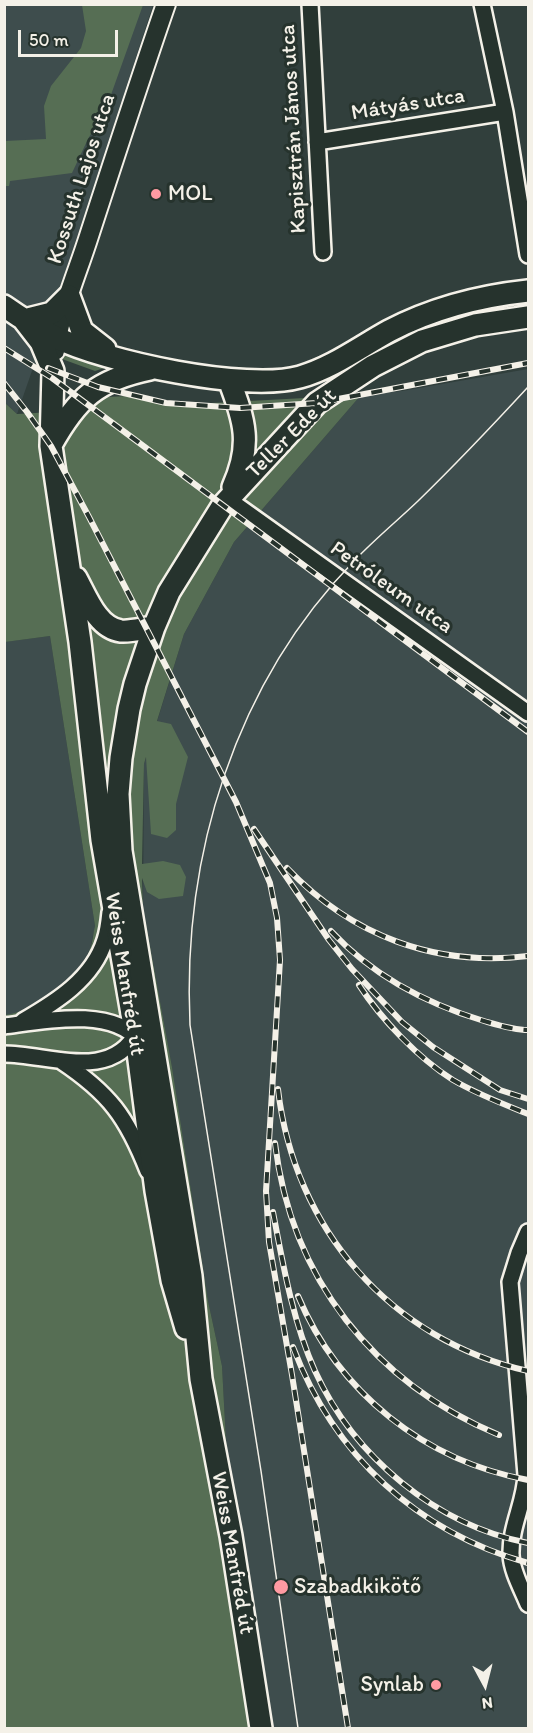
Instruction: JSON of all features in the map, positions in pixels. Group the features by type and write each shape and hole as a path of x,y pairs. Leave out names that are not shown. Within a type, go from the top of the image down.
{"main road":[{"name":"Teller Ede út","path":"123,360 229,380 260,381 300,377 339,361 368,342 416,319 453,306 528,291"},
{"path":"24,320 52,313 69,296 82,331 98,345 123,360"},
{"path":"4,306 57,338 123,360"},
{"name":"Teller Ede út","path":"228,499 317,403 373,366 422,341 464,328 528,317"},
{"path":"24,320 41,342 53,371"},
{"path":"51,446 63,424 81,400 111,379 156,367"},
{"name":"Weiss Manfréd út","path":"53,371 51,446 88,710 102,840 136,1036 156,1191 172,1280 201,1379"},
{"path":"228,499 241,470 245,449 240,408 229,380"},
{"name":"Weiss Manfréd út","path":"228,499 190,555 169,592 154,627 129,709 118,794 121,851 191,1276 201,1379 231,1536 261,1728"},
{"name":"Weiss Manfréd út","path":"69,564 90,606 110,627 120,631 154,627"}],"street":[{"name":"Kossuth Lajos utca","path":"53,371 57,338 69,296 122,130 166,4"},
{"name":"Kapisztrán János utca","path":"310,4 323,252"},
{"path":"482,4 505,112 528,255"},
{"name":"Mátyás utca","path":"317,142 505,112"},
{"name":"Petróleum utca","path":"228,499 528,713"},
{"path":"12,1025 56,1002 92,967 106,939 112,904"},
{"path":"4,1054 91,1063 106,1059 118,1054 136,1036 147,1009"},
{"path":"12,1025 92,1018 114,1024 136,1036 158,1069"},
{"path":"61,1061 88,1080 115,1105 142,1156 156,1191"},
{"path":"528,1232 510,1282 526,1475 524,1495 511,1553 514,1570 528,1604"}],"shaded area":[{"path":"4,5 153,5 17,414 4,402"},
{"path":"528,369 528,1728 261,1728 231,1536 222,1366 208,1301 172,1067 143,908 144,764 184,634 234,542 361,395 402,391"},
{"path":"50,636 95,926 90,950 77,971 59,990 39,1003 5,1015 4,642"}],"green space":[{"path":"82,5 143,5 107,106 72,173 10,181 9,186 5,186 5,141 46,139 44,106 51,86 81,48 86,31"},
{"path":"64,344 110,366 95,371 62,359"},
{"path":"361,395 234,542 184,634 157,721 171,724 188,757 176,804 176,830 167,838 151,834 146,757 144,764 142,864 163,861 180,865 186,877 183,896 159,899 147,892 142,878 143,908 172,1067 208,1301 222,1366 231,1536 261,1728 5,1728 5,1015 43,1001 67,982 85,961 95,926 50,636 5,642 4,402 17,414 88,410 106,397 128,396 174,405"}],"tram line":[{"path":"298,1728 261,1471 190,1025 190,961 196,898 207,836 225,775 248,716 277,661 313,608 355,560 432,487 528,387"}],"railway":[{"path":"4,348 52,378 528,732"},
{"path":"48,368 98,387 166,403 240,408 317,403 528,363"},
{"path":"4,383 51,446 89,517 236,802 270,883 277,918 280,960 266,1191 269,1242 348,1728"},
{"path":"254,829 329,940 352,969 402,1022 433,1047 500,1090 528,1099"},
{"path":"287,868 312,892 339,912 367,929 397,942 428,951 460,956 494,958 528,956"},
{"path":"331,931 364,961 421,997 484,1021 528,1030"},
{"path":"359,985 401,1037 440,1071 471,1090 528,1114"},
{"path":"278,1089 288,1140 305,1188 328,1232 358,1271 393,1305 433,1334 479,1356 528,1371"},
{"path":"275,1143 284,1192 299,1238 320,1281 346,1320 377,1355 414,1386 454,1413 499,1435"},
{"path":"273,1212 290,1293 307,1352 332,1402 352,1432 375,1458 430,1503 461,1521 494,1534 528,1543"},
{"path":"298,1296 315,1331 337,1363 362,1392 390,1417 421,1439 454,1457 490,1471 528,1480"},
{"path":"293,1347 310,1386 331,1422 356,1455 384,1484 416,1510 450,1531 488,1549 528,1563"}],"place":[{"name":"MOL","path":"156,194"},
{"name":"Szabadkikötő","path":"281,1587"},
{"name":"Synlab","path":"436,1685"}]}
